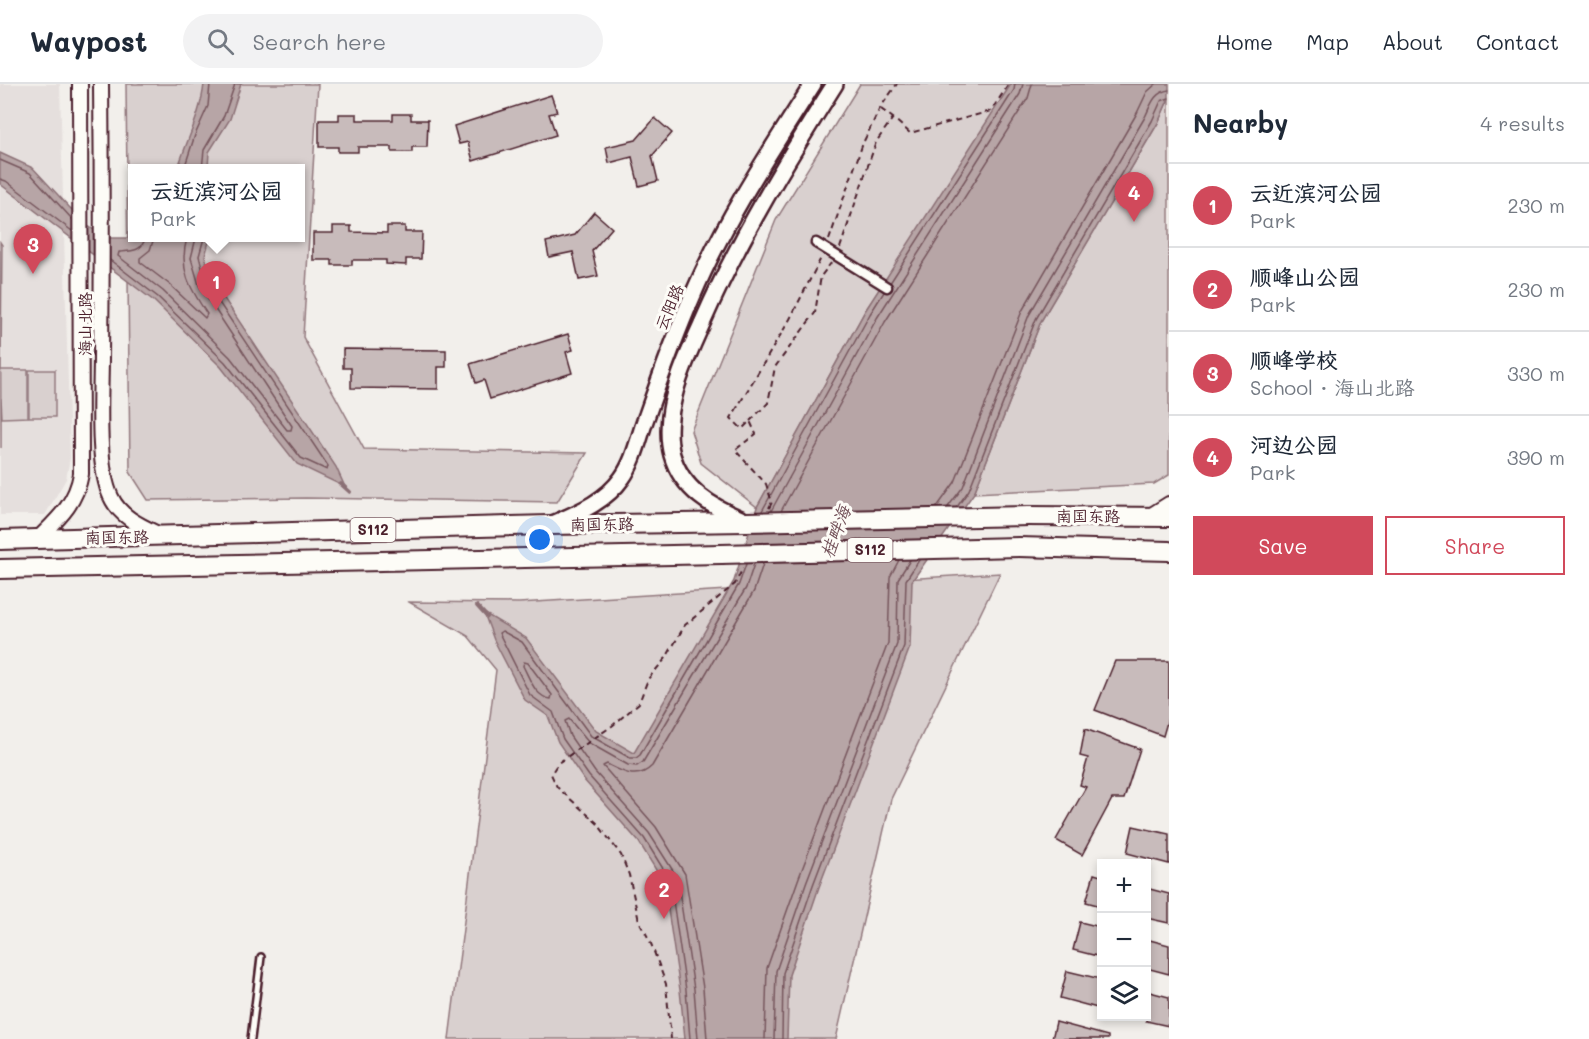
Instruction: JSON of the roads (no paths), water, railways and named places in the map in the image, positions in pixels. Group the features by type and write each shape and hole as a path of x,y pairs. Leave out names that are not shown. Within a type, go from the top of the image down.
{"highway":[{"name":"南国东路","path":"0,540 549,525 1028,516 1169,517"},
{"name":"南国东路","path":"0,569 1019,547 1169,550"}],"main road":[{"name":"云阳路","path":"549,525 596,503 622,479 637,447 665,362 693,295 740,201 813,84"},
{"path":"746,522 721,511 694,492 679,472 672,454 670,436 672,406 679,378 718,287 763,201 835,84"},
{"path":"693,295 693,309 698,311 718,287"}],"street":[{"name":"海山北路","path":"39,538 71,503 78,490 81,474 80,84"},
{"name":"海山北路","path":"101,84 101,397 104,479 111,498 122,513 133,522 162,537"},
{"path":"816,243 887,287"},
{"path":"1150,516 1169,504"}],"lane":[{"path":"251,1039 261,957"}],"water":[{"path":"204,84 241,84 230,119 209,152 208,164 179,164 197,116"},
{"name":"桂畔海","path":"1011,84 1169,84 1169,98 1158,123 1041,321 974,493 912,581 910,647 819,887 789,975 787,1039 685,1039 664,883 639,842 584,780 558,742 548,716 525,700 494,640 484,613 526,638 596,731 634,753 734,581 757,507 865,311"},
{"path":"0,153 33,168 84,223 105,238 128,238 128,242 209,242 205,256 211,279 336,467 345,487 297,464 221,367 154,301 0,184"}],"waterway":[{"path":"341,484 350,492"},
{"path":"477,606 487,617"}],"place":[{"name":"河边公园","path":"1134,222"},
{"name":"顺峰学校","path":"33,274"},
{"name":"云近滨河公园","path":"216,311"},
{"name":"顺峰山公园","path":"664,919"}]}
